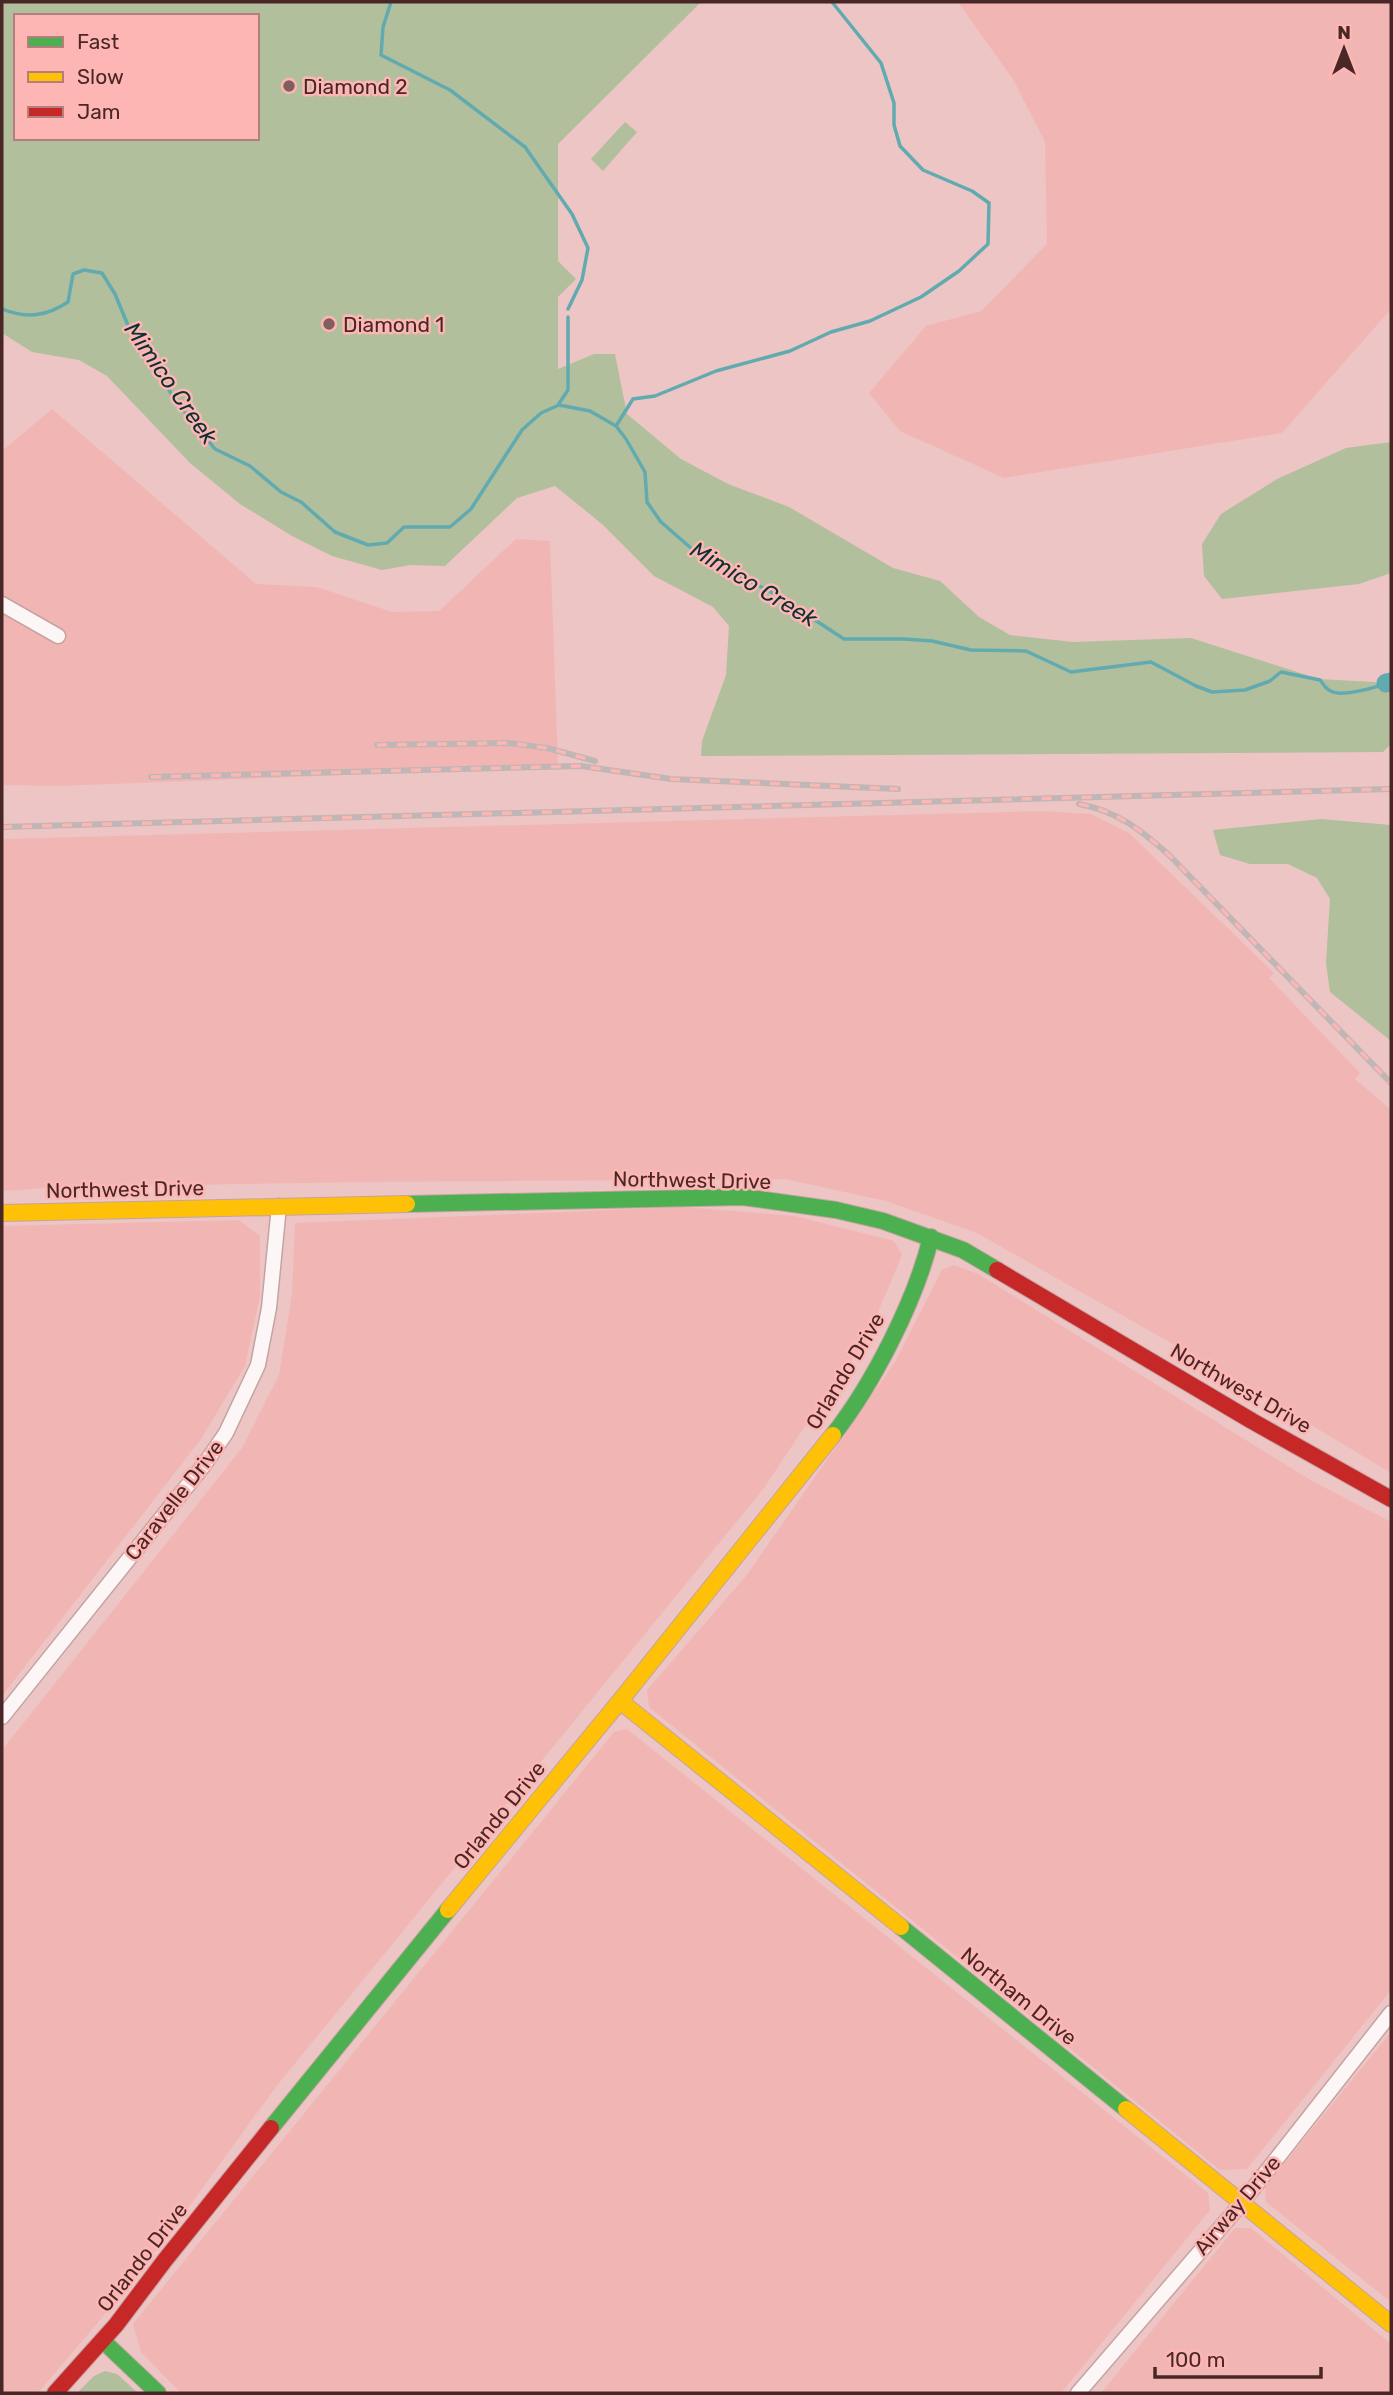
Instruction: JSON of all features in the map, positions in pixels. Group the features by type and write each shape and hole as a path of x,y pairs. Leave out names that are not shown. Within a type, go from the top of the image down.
{"street":[{"path":"2,604 58,636"},
{"name":"Northwest Drive","path":"2,1213 748,1197 836,1210 883,1221 963,1250 1252,1421 1391,1499"},
{"name":"Caravelle Drive","path":"2,1717 204,1465 226,1433 258,1365 269,1308 279,1206"},
{"name":"Orlando Drive","path":"55,2393 103,2341 395,1974 620,1701 840,1426 895,1331 924,1267 931,1237"},
{"name":"Northam Drive","path":"620,1701 1391,2324"},
{"name":"Airway Drive","path":"1078,2393 1241,2204 1391,2013"},
{"path":"103,2341 158,2393"}],"shaded area":[{"path":"958,2 1391,2 1391,309 1282,433 1004,478 900,431 869,393 926,326 981,311 1047,244 1045,142 1014,81"},
{"path":"52,409 256,584 317,587 392,612 439,611 516,539 550,541 558,767 58,786 2,785 2,451"},
{"path":"1043,811 1091,814 1129,833 1274,973 1269,978 1360,1073 1355,1079 1391,1110 1391,1473 1245,1385 977,1233 886,1201 785,1179 364,1182 65,1187 2,1191 2,839"},
{"path":"683,1207 795,1216 894,1241 902,1255 863,1348 841,1372 764,1488 275,2088 164,2241 95,2326 38,2393 2,2393 2,1750 242,1448 279,1375 292,1294 295,1223"},
{"path":"239,1220 260,1236 260,1296 245,1366 201,1439 2,1696 2,1226"},
{"path":"954,1265 978,1274 1312,1481 1391,1522 1391,1990 1247,2169 1220,2170 649,1707 647,1690 746,1576 895,1362 942,1270"},
{"path":"627,1729 1208,2193 1210,2210 1061,2393 181,2393 141,2352 133,2324 614,1732"},
{"path":"1391,2032 1391,2302 1266,2202 1265,2187"},
{"path":"1235,2228 1251,2228 1391,2344 1391,2393 1101,2393"}],"green space":[{"path":"2,2 701,2 558,144 558,261 576,279 558,297 558,369 594,354 615,354 627,414 681,459 728,484 789,507 893,568 940,581 979,617 1010,635 1073,642 1191,638 1319,679 1391,683 1391,744 1383,752 701,756 702,741 726,675 729,626 713,607 654,576 602,524 555,486 517,498 445,566 410,565 382,570 332,556 292,536 240,504 190,463 107,376 79,360 32,352 2,333"},
{"path":"625,122 637,132 603,171 591,159"},
{"path":"1391,442 1391,573 1359,584 1222,599 1204,576 1202,544 1221,514 1277,479 1346,448"},
{"path":"1321,819 1391,825 1391,1041 1330,992 1326,963 1330,899 1317,878 1288,864 1250,864 1220,855 1213,830"},
{"path":"105,2371 117,2374 138,2393 77,2393 94,2376"}],"waterway":[{"path":"391,2 383,27 381,55 450,90 525,147 572,214 588,248 582,280 568,309"},
{"path":"616,426 633,399 655,396 716,371 790,351 831,332 870,321 921,297 959,271 988,244 989,203 972,191 923,170 900,146 894,125 894,103 881,63 832,2"},
{"name":"Mimico Creek","path":"2,309 28,315 44,313 68,302 73,274 84,270 102,273 115,294 132,335 179,405 215,449 250,466 281,492 301,502 335,532 368,545 387,543 404,527 450,527 471,509 522,430 541,413 559,405 590,411 616,426 645,472 647,502 661,522 699,555 775,594 844,639 904,639 932,641 971,650 1026,651 1071,672 1151,662 1212,692 1245,690 1270,681 1281,672 1320,680 1329,690 1338,693 1360,691 1386,683"},
{"path":"558,405 568,390 568,317"},
{"name":"Mimico Creek","path":"1386,683 1391,682"}],"railway":[{"path":"377,745 509,743 547,748 595,761"},
{"path":"151,777 581,766 671,779 898,789"},
{"path":"2,827 1391,789"},
{"path":"1079,804 1105,811 1128,823 1169,855 1391,1083"}],"traffic: fast":[{"path":"407,1204 743,1197 836,1210 883,1221 963,1250 997,1270"},
{"path":"833,1435 878,1367 904,1314 931,1237"},
{"path":"271,2128 448,1910"},
{"path":"901,1927 1126,2109"},
{"path":"103,2341 158,2393"}],"traffic: slow":[{"path":"2,1213 407,1204"},
{"path":"448,1910 833,1435"},
{"path":"620,1701 901,1927"},
{"path":"1126,2109 1391,2324"}],"traffic: jam":[{"path":"997,1270 1252,1421 1391,1499"},
{"path":"55,2393 116,2325 271,2128"}],"place":[{"name":"Diamond 2","path":"289,86"},
{"name":"Diamond 1","path":"329,324"}]}
